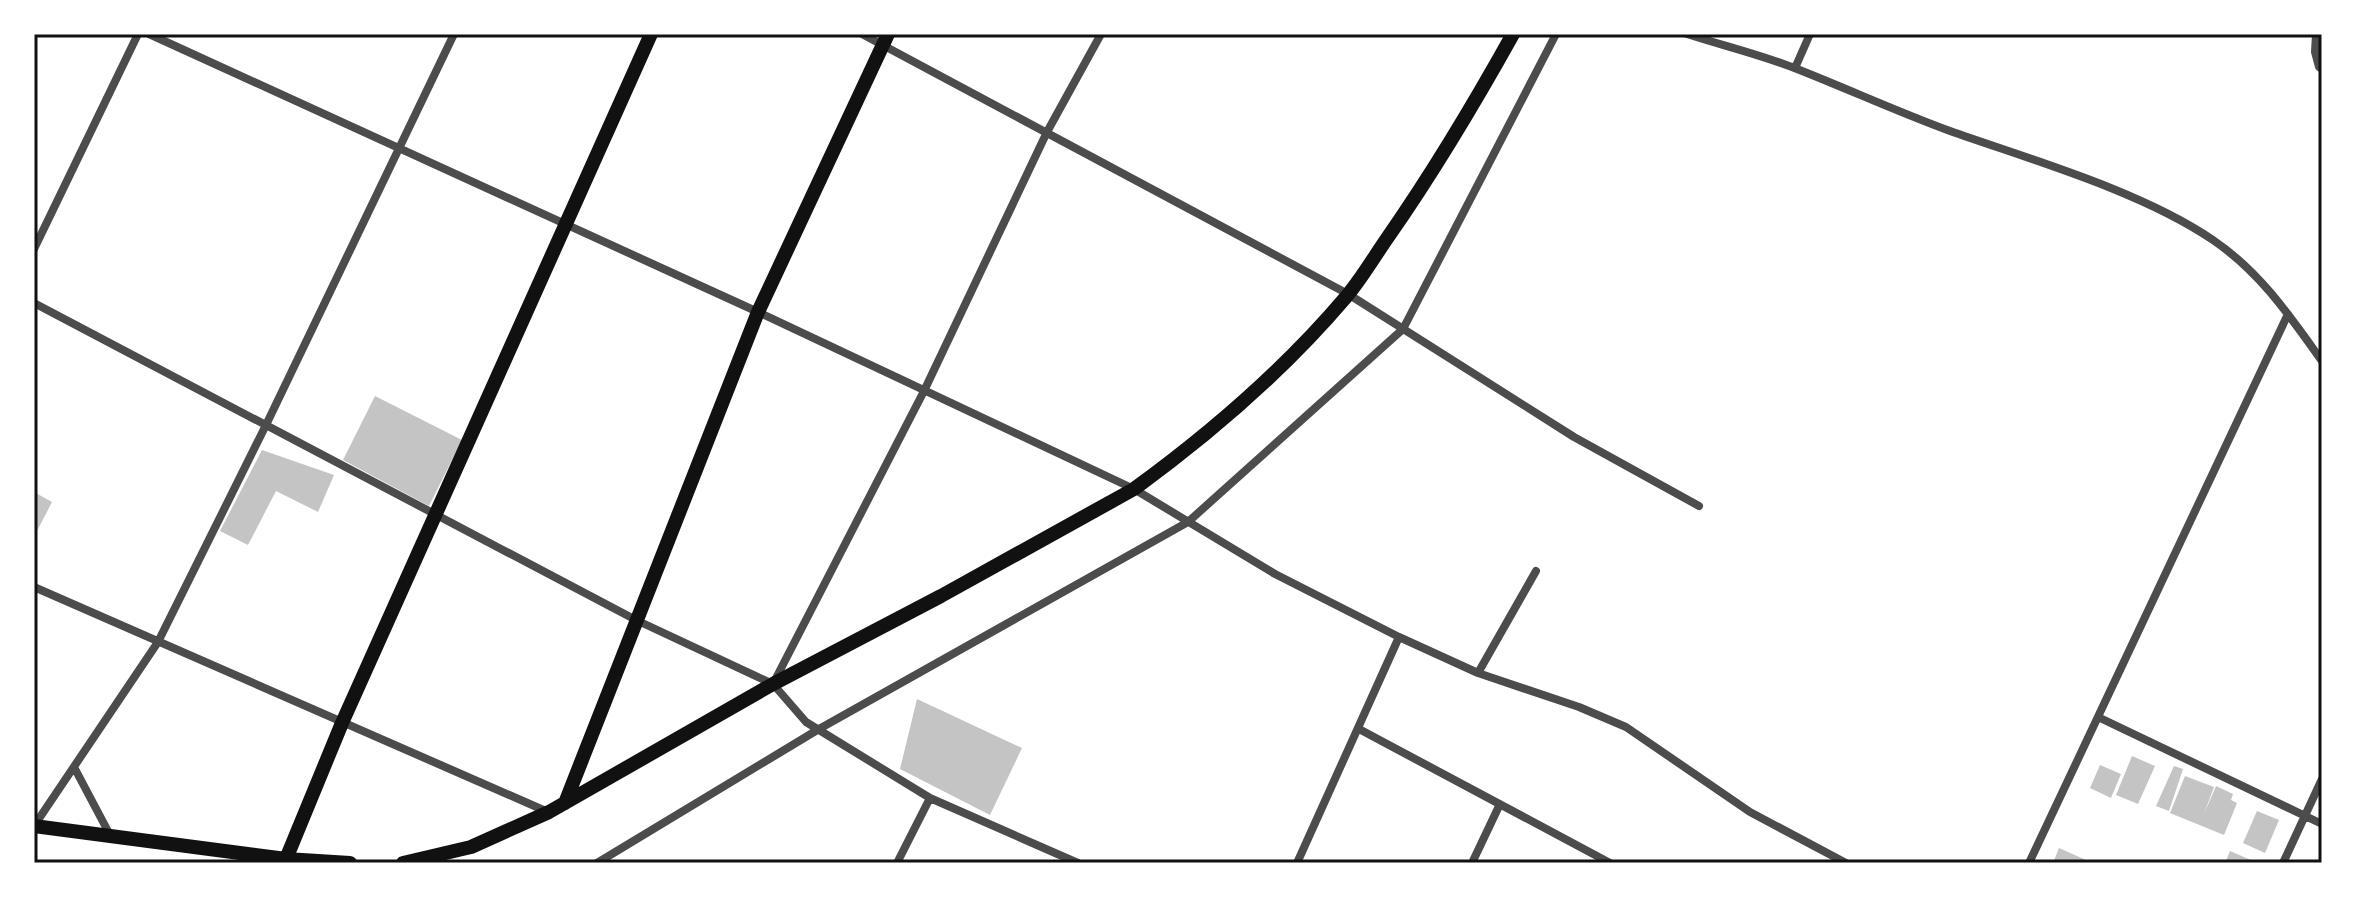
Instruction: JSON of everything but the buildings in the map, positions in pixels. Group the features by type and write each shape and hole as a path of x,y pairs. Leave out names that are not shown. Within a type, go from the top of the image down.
{"main road":[{"path":"285,861 342,723 651,34"},
{"path":"403,863 471,847 549,812 773,684 941,596 1134,489 1234,411 1308,340 1348,294 1435,170 1513,34"},
{"path":"565,803 758,312 886,40"},
{"path":"34,826 285,861 350,863"}],"street":[{"path":"34,249 138,34"},
{"path":"149,34 758,312 1134,489 1275,574 1399,637 1478,673 1579,707 1626,727 1750,812 1846,863"},
{"path":"34,826 158,642 454,34"},
{"path":"862,34 886,40 1047,132 1348,294 1574,437 1699,506"},
{"path":"773,684 924,391 1047,132 1101,34"},
{"path":"597,863 819,729 1188,522 1403,329 1556,34"},
{"path":"1687,34 1795,68 1913,117 2077,176 2162,211 2211,239 2253,271 2322,361"},
{"path":"1795,68 1810,34"},
{"path":"2316,34 2315,52 2322,69"},
{"path":"34,303 636,620 773,684 806,722 930,798 1078,863"},
{"path":"2029,863 2288,314"},
{"path":"1478,673 1536,571"},
{"path":"34,587 549,812"},
{"path":"1297,863 1399,637"},
{"path":"2098,717 2322,824"},
{"path":"1359,729 1610,863"},
{"path":"74,767 110,835"},
{"path":"2283,863 2322,779"},
{"path":"897,863 930,798"},
{"path":"1472,863 1500,804"}]}
